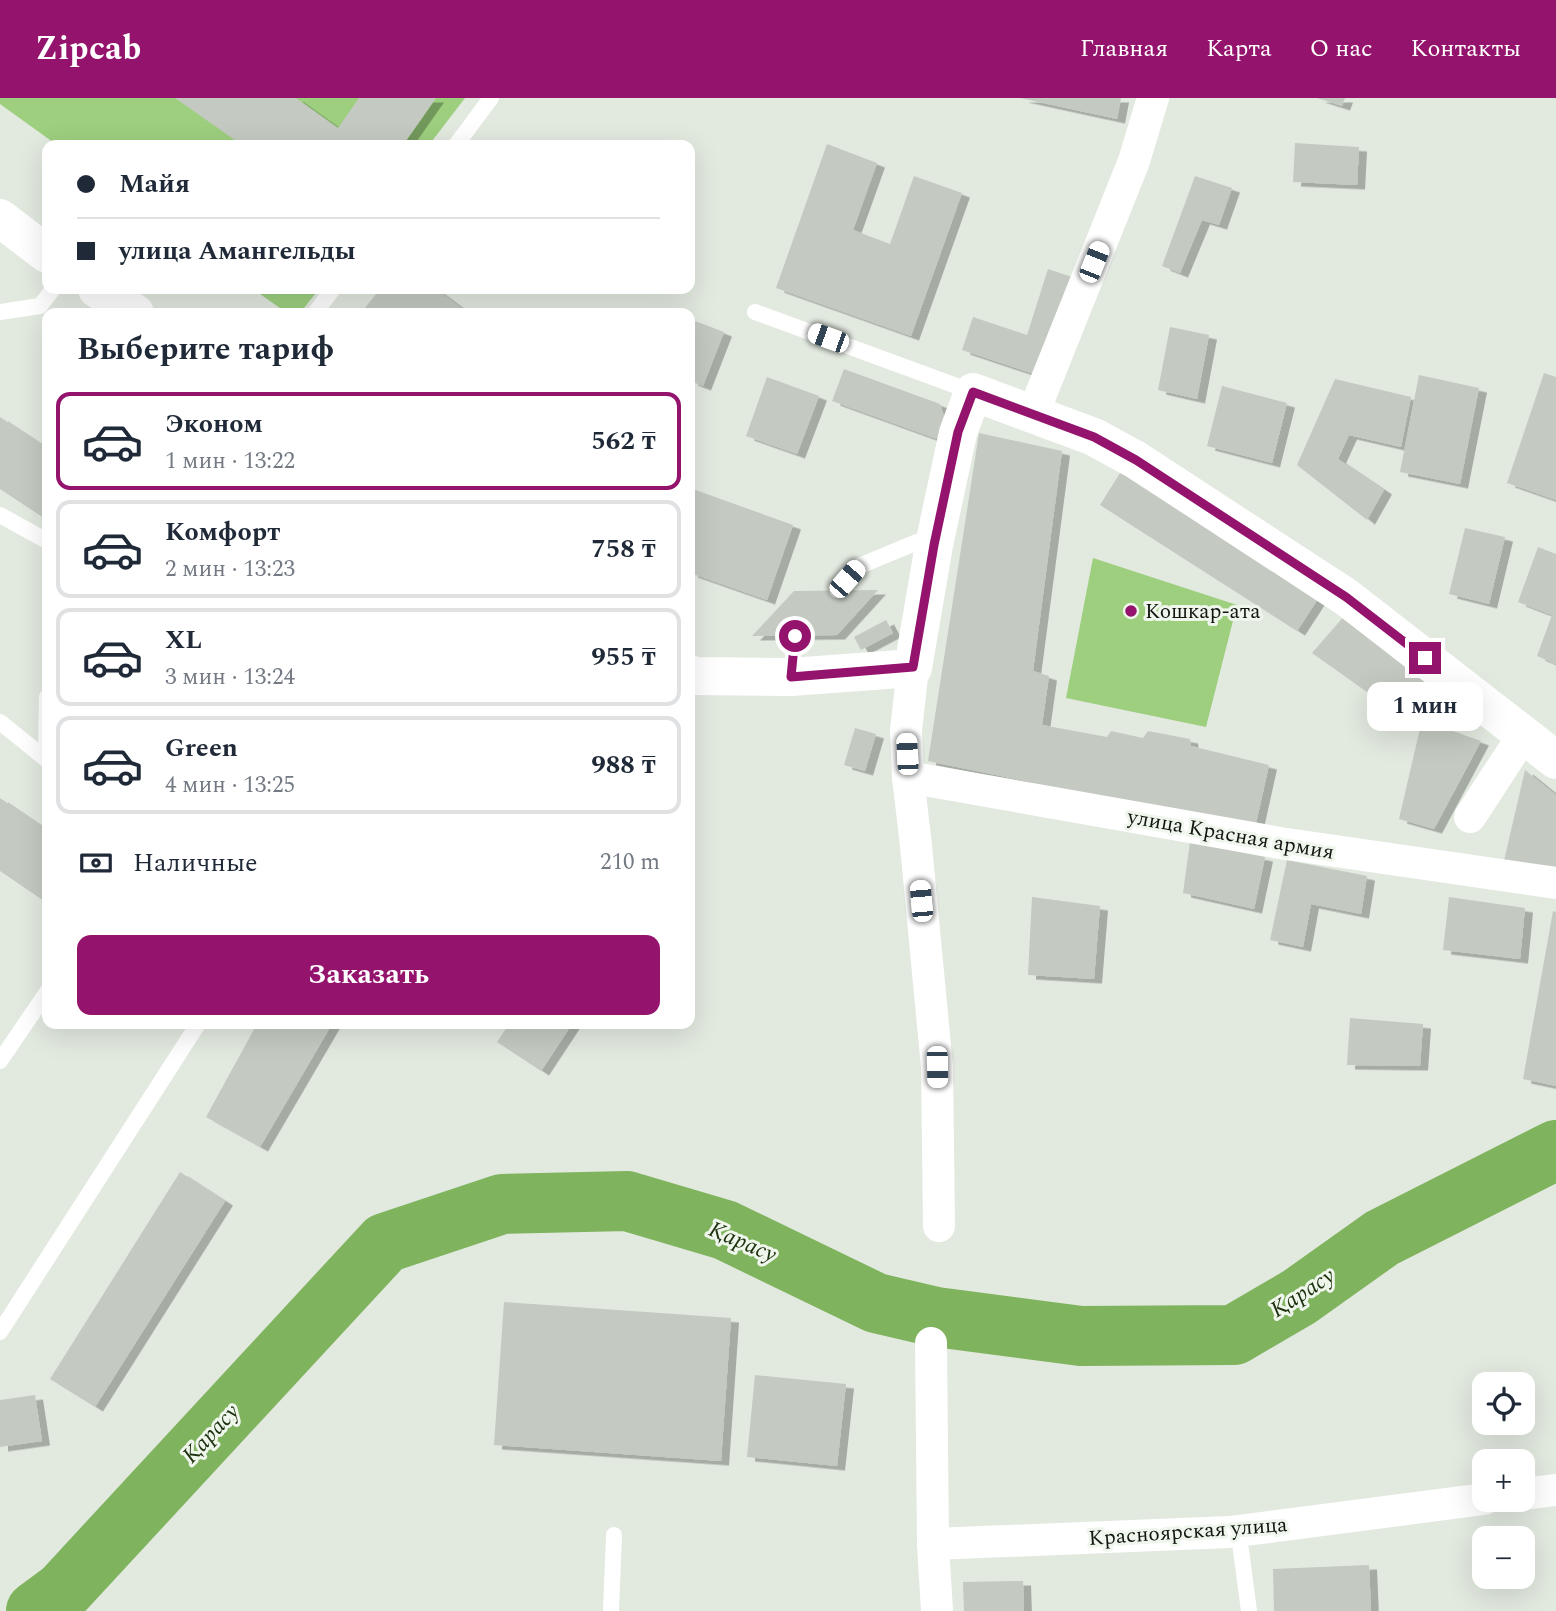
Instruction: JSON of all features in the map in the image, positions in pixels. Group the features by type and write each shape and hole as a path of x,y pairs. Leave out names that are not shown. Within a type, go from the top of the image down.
{"street":[{"path":"1033,414 1134,161 1153,98"},
{"path":"0,218 42,250"},
{"path":"105,294 127,308"},
{"path":"939,1226 937,1067 905,730 934,545 958,432 973,392 1094,437 1126,454 1346,597 1556,760"},
{"path":"695,676 791,677 913,667"},
{"path":"1470,817 1524,734"},
{"name":"улица Красная армия","path":"908,777 1280,843 1556,883"},
{"path":"931,1343 933,1544 937,1611"},
{"path":"1535,1492 1556,1490"},
{"name":"Красноярская улица","path":"933,1544 1230,1532 1472,1501"}],"lane":[{"path":"460,140 491,98"},
{"path":"0,312 40,306 49,294"},
{"path":"755,312 973,392"},
{"path":"0,515 42,538"},
{"path":"837,590 857,567 917,542 934,545"},
{"path":"791,677 795,636"},
{"path":"0,722 42,756"},
{"path":"0,1061 42,999"},
{"path":"0,1332 195,1029"},
{"path":"1230,1532 1240,1543 1249,1611"},
{"path":"611,1611 614,1535"}],"green space":[{"path":"0,98 465,98 433,140 50,140 0,104"},
{"path":"260,294 315,294 304,308 280,308"},
{"path":"1093,558 1237,605 1206,727 1066,698"}],"building":[{"path":"175,98 296,98 338,128 359,98 436,98 407,140 235,140"},
{"path":"1020,98 1121,98 1117,119"},
{"path":"1317,98 1345,98 1342,106"},
{"path":"1295,143 1359,147 1357,185 1293,182"},
{"path":"827,144 877,163 853,230 890,244 914,176 962,193 911,336 776,288"},
{"path":"1195,176 1232,188 1219,225 1202,220 1180,273 1162,266"},
{"path":"1048,269 1072,277 1040,376 962,350 973,317 1027,335"},
{"path":"376,294 443,294 461,308 365,308"},
{"path":"695,321 724,332 703,386 695,383"},
{"path":"1170,327 1209,335 1197,399 1158,390"},
{"path":"844,369 940,404 950,435 948,443 832,401"},
{"path":"1544,373 1556,377 1556,500 1507,483"},
{"path":"1419,375 1479,388 1460,484 1400,472"},
{"path":"767,377 819,396 797,454 746,436"},
{"path":"1335,379 1411,397 1401,447 1349,435 1338,459 1384,490 1367,520 1297,465"},
{"path":"1222,386 1287,403 1272,463 1207,446"},
{"path":"0,417 42,445 42,517 0,489"},
{"path":"979,433 1062,451 1033,671 1049,676 1042,725 1107,737 1111,731 1143,738 1148,731 1190,739 1191,746 1269,765 1255,828 928,761"},
{"path":"1125,465 1323,591 1297,631 1100,505"},
{"path":"695,490 793,525 767,600 695,575"},
{"path":"1465,528 1505,537 1489,604 1449,594"},
{"path":"1538,547 1556,554 1556,664 1537,656 1552,615 1518,602"},
{"path":"878,590 837,635 752,636 794,591"},
{"path":"1346,614 1440,696 1412,724 1312,653"},
{"path":"886,620 893,633 861,650 854,637"},
{"path":"1422,720 1481,741 1434,829 1399,819"},
{"path":"855,728 876,734 865,771 844,765"},
{"path":"1525,770 1556,795 1556,870 1503,865"},
{"path":"0,798 42,827 42,900 0,871"},
{"path":"1190,842 1265,857 1254,909 1183,893"},
{"path":"1287,860 1367,876 1361,914 1311,904 1303,947 1270,940"},
{"path":"1032,897 1100,906 1094,979 1028,975"},
{"path":"1449,897 1525,908 1520,959 1443,950"},
{"path":"1553,911 1556,912 1556,1086 1523,1079"},
{"path":"1350,1018 1423,1024 1420,1066 1347,1065"},
{"path":"254,1029 329,1029 260,1147 206,1117"},
{"path":"506,1029 569,1029 541,1071 497,1042"},
{"path":"180,1172 225,1201 95,1407 50,1379"},
{"path":"504,1302 731,1318 721,1461 494,1445"},
{"path":"755,1375 846,1384 837,1466 747,1457"},
{"path":"35,1395 42,1441 0,1447 0,1400"},
{"path":"1369,1565 1371,1611 1274,1611 1273,1569"},
{"path":"1023,1581 1024,1611 964,1611 963,1582"}],"waterway":[{"name":"Қарасу","path":"36,1611 63,1591 385,1243 502,1204 627,1201 725,1230 876,1303 936,1317 1081,1336 1234,1335 1299,1297 1382,1238 1556,1150"}],"place":[{"name":"Кошкар-ата","path":"1131,611"}],"route":[{"path":"795,636 791,677 913,667 934,545 958,432 973,392 1094,437 1136,460 1346,597 1425,658"}]}
